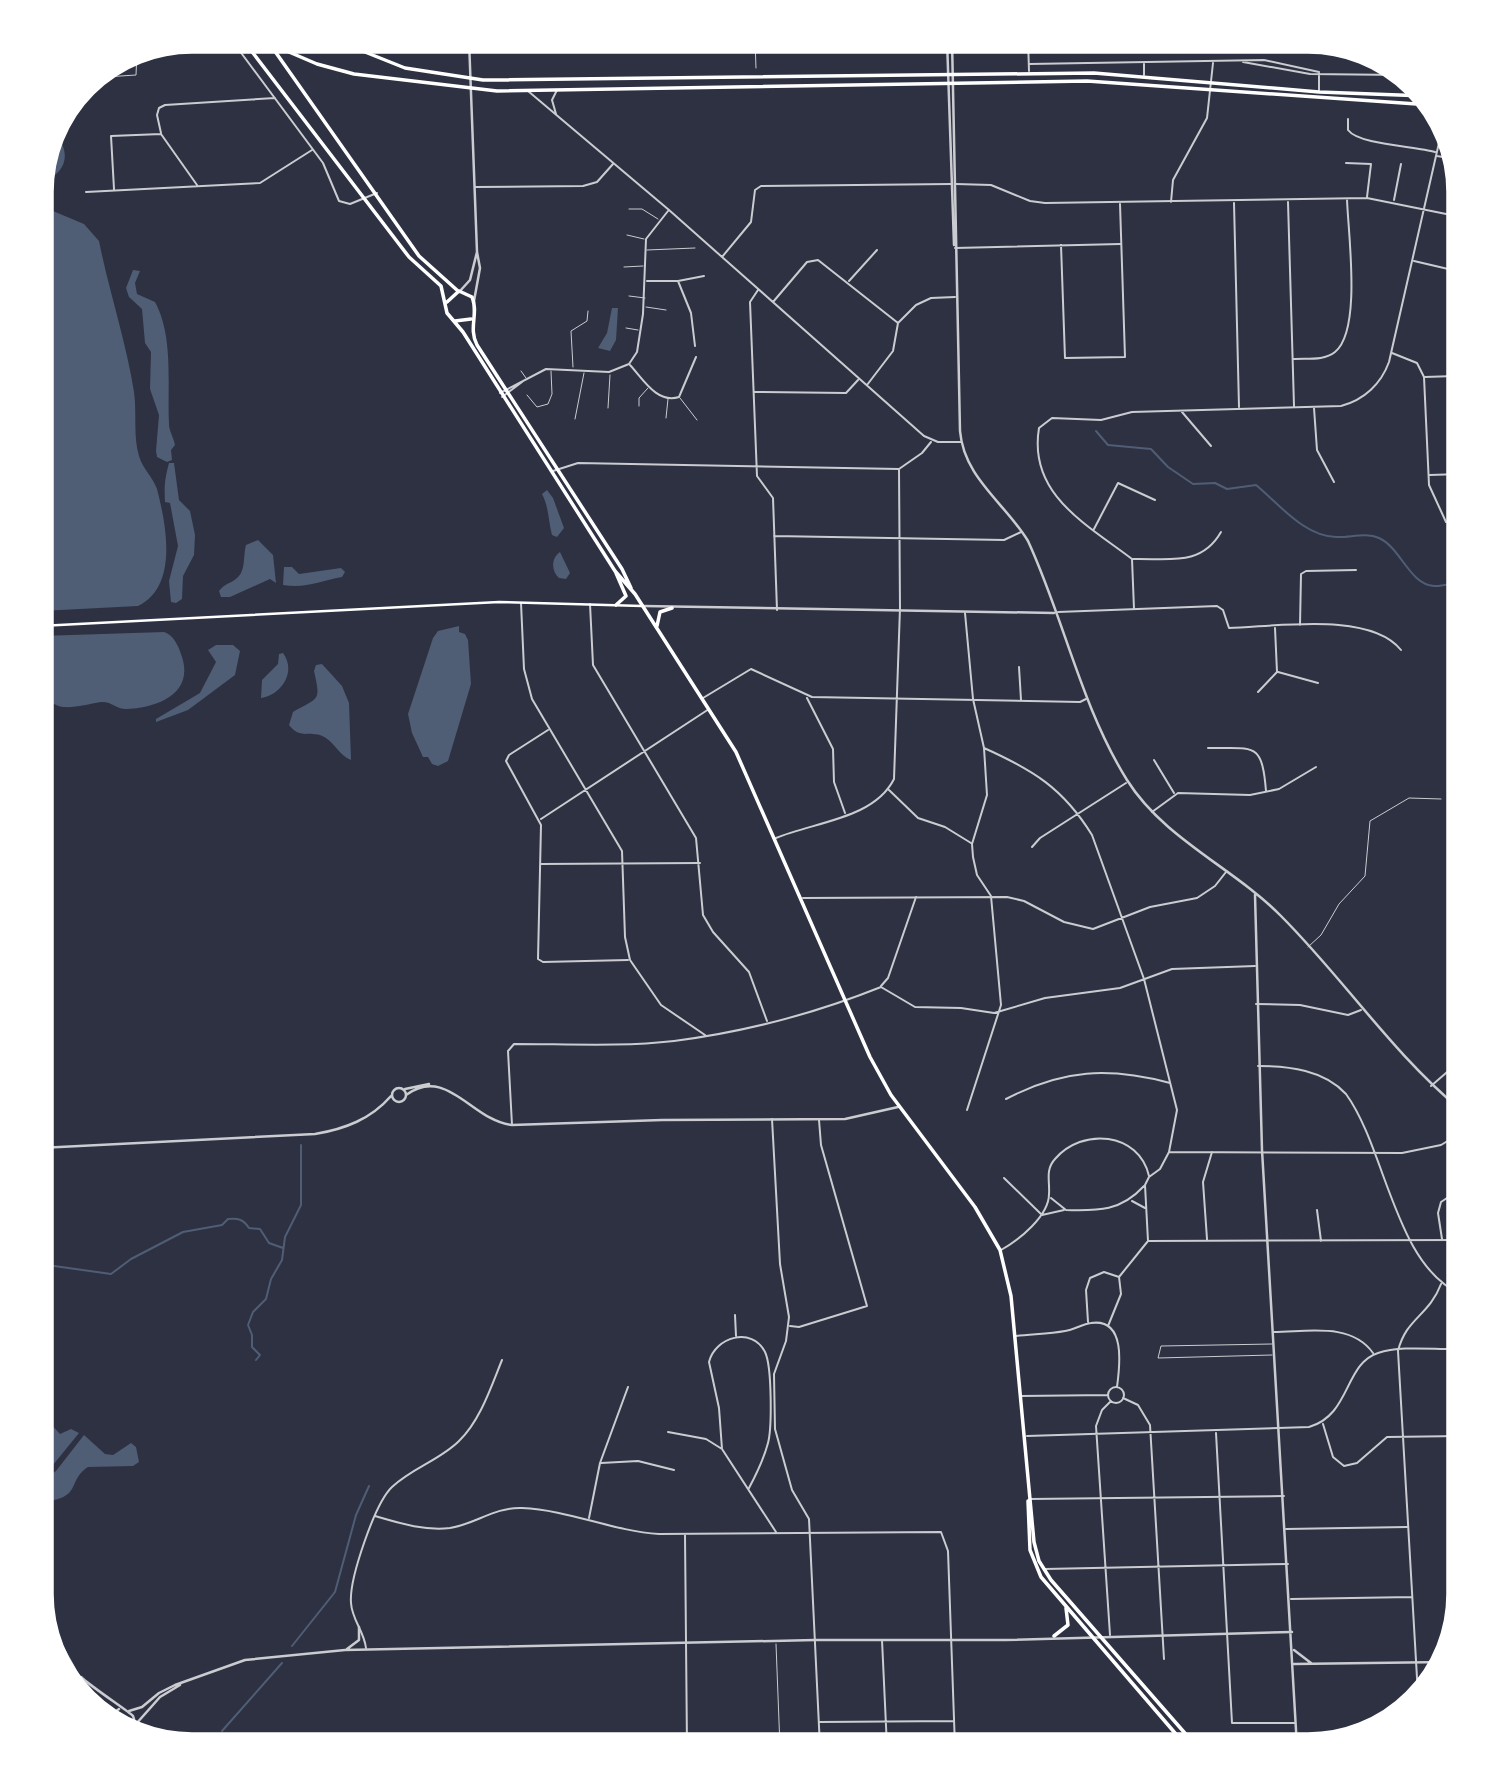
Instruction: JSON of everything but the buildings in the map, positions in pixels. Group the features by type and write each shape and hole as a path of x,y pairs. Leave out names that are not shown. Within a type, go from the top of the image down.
{"main road":[{"path":"253,53 409,257 441,286 447,313 463,332 615,571 626,596 616,605"},
{"path":"277,53 419,256 474,301 472,335 736,752 870,1057 898,1107 975,1207 1000,1250 1009,1284 1015,1336 1029,1542 1034,1564 1065,1606 1176,1734"},
{"path":"291,53 317,64 354,74 470,89 527,91 1087,81 1417,104"},
{"path":"368,53 405,68 470,79 547,82 1029,72 1143,75 1319,92 1410,95"},
{"path":"446,304 460,291"},
{"path":"453,321 463,322 471,318"},
{"path":"615,571 632,589"},
{"path":"53,625 521,602 643,607"},
{"path":"657,628 660,612 672,608"},
{"path":"1028,1499 1035,1549 1043,1570 1186,1734"},
{"path":"1054,1636 1068,1625 1065,1606"}],"street":[{"path":"240,53 325,166 336,199 346,204 366,200 377,193"},
{"path":"469,53 477,252 480,268 474,301"},
{"path":"948,53 961,442 976,478 1022,531 1087,699 1128,781 1152,812 1281,916 1431,1086 1448,1100"},
{"path":"949,73 951,53"},
{"path":"1028,53 1029,72"},
{"path":"1028,64 1264,60 1319,72"},
{"path":"1143,75 1144,62"},
{"path":"1171,203 1173,180 1199,137 1209,112 1213,62"},
{"path":"1242,62 1303,74 1383,74"},
{"path":"1319,72 1319,92"},
{"path":"556,114 552,100 557,90"},
{"path":"527,91 669,210 931,441 961,442"},
{"path":"198,186 161,134 157,115 161,106 275,97"},
{"path":"1348,119 1348,130 1355,137 1444,156"},
{"path":"114,190 111,136 161,134"},
{"path":"1221,532 1213,546 1198,556 1132,559 1060,502 1042,477 1039,428 1052,418 1101,420 1132,412 1346,405 1363,397 1384,373 1391,353 1439,142"},
{"path":"86,192 260,183 313,149"},
{"path":"475,187 583,186 597,182 614,163"},
{"path":"1346,163 1371,164 1367,198"},
{"path":"1394,201 1401,164"},
{"path":"722,257 751,222 758,187 991,185 1030,201 1045,203 1120,204 1367,198 1394,201 1448,214"},
{"path":"1292,359 1331,354 1345,339 1351,313 1347,199"},
{"path":"1288,200 1294,407"},
{"path":"1234,202 1240,408"},
{"path":"1061,245 1065,358 1125,357 1120,204"},
{"path":"501,395 522,381 551,369 610,372 629,364 637,352 644,307 646,239 669,210"},
{"path":"955,248 1121,244"},
{"path":"849,281 877,250"},
{"path":"460,291 472,276 477,252"},
{"path":"773,302 807,262 823,261 898,323"},
{"path":"1412,261 1448,269"},
{"path":"646,281 678,281 704,276"},
{"path":"678,281 691,313 695,346"},
{"path":"758,289 750,302 757,476 773,498 777,610"},
{"path":"867,386 893,351 898,323 919,302 931,298 957,297"},
{"path":"1391,353 1417,363 1424,377 1432,496 1446,522"},
{"path":"629,364 658,395 668,399 679,397 696,357"},
{"path":"1424,377 1448,376"},
{"path":"753,392 846,393 859,379"},
{"path":"1314,407 1317,450 1334,482"},
{"path":"1182,411 1211,446"},
{"path":"551,472 578,463 899,468 922,453 931,441"},
{"path":"776,838 872,805 888,790 897,766 899,468"},
{"path":"1429,475 1448,474"},
{"path":"1094,530 1118,483 1155,500"},
{"path":"774,536 1004,540 1022,531"},
{"path":"1132,559 1134,609"},
{"path":"1300,626 1301,575 1306,571 1356,570"},
{"path":"521,602 522,651 528,686 549,730 619,845 624,864 625,937 630,960 654,998 706,1036"},
{"path":"590,604 593,666 696,838 701,863 703,915 718,940 749,972 768,1022"},
{"path":"643,607 900,613 1054,613 1217,606 1223,610 1229,628 1347,625 1389,639 1401,650"},
{"path":"965,613 973,699 984,748 987,795 972,844 977,875 991,896 1001,1011 967,1111"},
{"path":"1258,692 1277,672 1275,627"},
{"path":"1019,667 1021,701"},
{"path":"704,698 751,669 806,696 1080,702 1087,699"},
{"path":"1277,672 1318,682"},
{"path":"806,696 833,749 834,782 845,814"},
{"path":"539,820 710,708"},
{"path":"549,730 509,755 506,761 539,820 541,864 538,956 542,962 630,960"},
{"path":"984,748 1036,774 1057,789 1079,814 1099,852 1144,979 1177,1114 1169,1152 1160,1168 1149,1177 1131,1200 1103,1210 1066,1210 1042,1215 1000,1250"},
{"path":"1208,748 1247,749 1256,752 1264,762 1266,792"},
{"path":"1154,760 1174,794"},
{"path":"1152,812 1174,794 1266,792 1287,786 1316,767"},
{"path":"1032,847 1040,838 1128,781"},
{"path":"888,790 918,818 945,827 972,844"},
{"path":"541,864 701,863"},
{"path":"802,898 991,896 1024,901 1064,922 1093,929 1150,908 1197,898 1215,886 1226,872"},
{"path":"1255,895 1262,1150 1293,1632 1297,1734"},
{"path":"512,1125 508,1051 514,1044 650,1043 706,1036 846,1001 881,986 888,978 916,897"},
{"path":"881,986 915,1007 961,1008 990,1013 1064,994 1120,988 1172,969 1255,966"},
{"path":"1256,1004 1300,1005 1348,1015 1362,1010"},
{"path":"1258,1066 1301,1070 1340,1089 1351,1101 1409,1241 1441,1284 1448,1288"},
{"path":"1006,1099 1052,1079 1104,1071 1171,1084"},
{"path":"1431,1086 1448,1071"},
{"path":"380,1108 395,1089 421,1084 451,1091 490,1119 512,1125 819,1120 868,1116 898,1107"},
{"path":"52,1147 315,1134 349,1126 394,1101 401,1102 418,1087 434,1085"},
{"path":"403,1089 406,1095"},
{"path":"391,1096 394,1101"},
{"path":"772,1119 780,1264 789,1326 774,1374 775,1429 792,1490 808,1517 819,1734"},
{"path":"789,1326 799,1326 867,1306 821,1145 819,1120"},
{"path":"1042,1215 1049,1196 1048,1171 1052,1162 1065,1150 1084,1140 1108,1138 1128,1145 1144,1161 1149,1177"},
{"path":"1169,1152 1426,1150 1448,1139"},
{"path":"1207,1240 1203,1182 1212,1151"},
{"path":"1004,1178 1042,1215"},
{"path":"1108,1326 1121,1294 1119,1277 1148,1241 1145,1185"},
{"path":"1049,1196 1066,1210"},
{"path":"1442,1240 1438,1208 1448,1198"},
{"path":"1131,1200 1147,1209"},
{"path":"1317,1210 1321,1242"},
{"path":"1148,1241 1448,1240"},
{"path":"1088,1323 1086,1290 1090,1278 1104,1272 1119,1277"},
{"path":"1418,1683 1398,1351 1404,1333 1430,1307 1441,1284"},
{"path":"735,1315 736,1337"},
{"path":"1015,1336 1064,1331 1088,1323 1108,1326 1114,1331 1118,1344 1117,1387"},
{"path":"1273,1332 1349,1334 1363,1341 1374,1355"},
{"path":"722,1449 719,1408 709,1362 719,1344 736,1337 760,1345 768,1361 768,1441 749,1488"},
{"path":"1023,1436 1280,1430 1323,1423 1338,1408 1362,1364 1374,1355 1398,1351 1448,1349"},
{"path":"366,1649 351,1605 351,1591 375,1516 390,1488 451,1448 466,1433 502,1360"},
{"path":"589,1519 600,1463 628,1387"},
{"path":"1108,1395 1111,1389 1117,1387"},
{"path":"1108,1395 1111,1401 1118,1403 1123,1398 1123,1391 1117,1387"},
{"path":"1020,1396 1108,1395"},
{"path":"1123,1398 1143,1410 1151,1433 1164,1659"},
{"path":"1110,1635 1096,1435 1097,1418 1111,1401"},
{"path":"1323,1423 1333,1457 1344,1466 1354,1465 1387,1437 1448,1437"},
{"path":"1216,1431 1234,1725 1296,1723"},
{"path":"668,1432 706,1439 722,1449 776,1533"},
{"path":"600,1463 638,1461 674,1471"},
{"path":"1028,1499 1284,1496"},
{"path":"375,1516 432,1528 457,1526 494,1510 516,1508 551,1510 630,1531 685,1534 941,1532 947,1545 954,1734"},
{"path":"1286,1529 1408,1527"},
{"path":"685,1534 687,1734"},
{"path":"1043,1570 1052,1567 1288,1564"},
{"path":"1291,1599 1413,1597"},
{"path":"345,1650 357,1643 359,1627"},
{"path":"79,1675 101,1695 129,1711 142,1707 159,1693 257,1658 345,1650 1293,1632"},
{"path":"882,1639 886,1734"},
{"path":"63,1648 88,1689"},
{"path":"1294,1650 1314,1664"},
{"path":"1294,1664 1431,1663"},
{"path":"137,1723 160,1697 186,1682"},
{"path":"114,1711 123,1709"},
{"path":"129,1711 134,1722"},
{"path":"819,1722 954,1721"}],"lane":[{"path":"755,53 756,68"},
{"path":"114,76 136,75 136,64"},
{"path":"629,209 642,209 660,220"},
{"path":"627,235 646,239"},
{"path":"645,250 695,248"},
{"path":"624,267 646,266"},
{"path":"629,296 645,298"},
{"path":"644,307 666,310"},
{"path":"573,370 571,331 587,321 588,311"},
{"path":"626,328 640,330"},
{"path":"527,395 537,407 548,404 552,394 551,369"},
{"path":"521,371 526,379"},
{"path":"575,419 584,371"},
{"path":"608,408 610,372"},
{"path":"639,406 639,398 649,386"},
{"path":"679,397 697,420"},
{"path":"666,418 668,399"},
{"path":"1308,947 1321,935 1339,904 1365,876 1370,821 1409,798 1441,799"},
{"path":"1274,1344 1161,1346 1158,1358 1275,1355"},
{"path":"776,1641 780,1734"}],"water":[{"path":"62,143 64,162 54,176"},
{"path":"53,211 84,224 99,241 131,373 137,448 140,460 157,489 164,519 166,553 160,584 151,597 138,606 53,610"},
{"path":"133,270 140,271 135,283 137,294 155,302 165,330 169,427 175,445 171,450 172,460 167,462 157,457 156,451 159,415 150,389 151,352 145,343 142,309 129,297 126,288"},
{"path":"612,308 618,308 616,340 610,351 598,348 607,333"},
{"path":"169,463 174,463 179,500 190,511 195,535 194,555 183,576 182,599 176,603 171,602 169,581 178,546 170,503 165,502"},
{"path":"547,490 553,498 564,528 557,537 552,535 542,494"},
{"path":"258,540 273,555 276,583 270,579 230,597 221,597 219,591 223,586 237,578 242,571 246,545"},
{"path":"560,552 570,573 566,579 559,578 553,568 555,558"},
{"path":"284,567 292,567 299,574 341,568 345,572 342,577 291,586 283,585"},
{"path":"459,626 459,632 465,634 468,640 471,684 448,761 438,766 432,764 428,757 423,757 412,733 408,714 433,638 438,631"},
{"path":"164,632 178,645 184,670 183,681 170,697 150,706 126,709 105,702 63,707 53,704 53,636"},
{"path":"216,645 233,645 240,651 235,675 188,710 156,722 156,719 200,693 216,662 208,650"},
{"path":"283,653 288,668 285,681 275,692 261,698 262,680 278,664 279,654"},
{"path":"322,664 342,686 349,703 351,760 325,737 300,733 289,725 293,712 316,698 314,671 316,665"},
{"path":"52,1425 60,1434 71,1429 79,1433 52,1466"},
{"path":"84,1435 105,1454 113,1455 131,1443 136,1447 139,1462 133,1466 88,1467 81,1472 69,1493 52,1500 52,1474"}],"waterway":[{"path":"1096,431 1108,445 1151,449 1168,467 1193,484 1215,483 1227,489 1256,485 1293,518 1313,531 1336,537 1363,535 1379,538 1387,543 1411,573 1425,584 1448,584"},
{"path":"256,1360 260,1355 252,1347 252,1335 248,1325 253,1312 266,1299 271,1279 282,1260 285,1237 301,1205 301,1145"},
{"path":"52,1266 111,1274 131,1259 183,1232 222,1225 228,1219 237,1219 249,1228 260,1229 269,1243 283,1248"},
{"path":"292,1646 335,1592 356,1515 369,1486"},
{"path":"222,1731 282,1663"}]}
